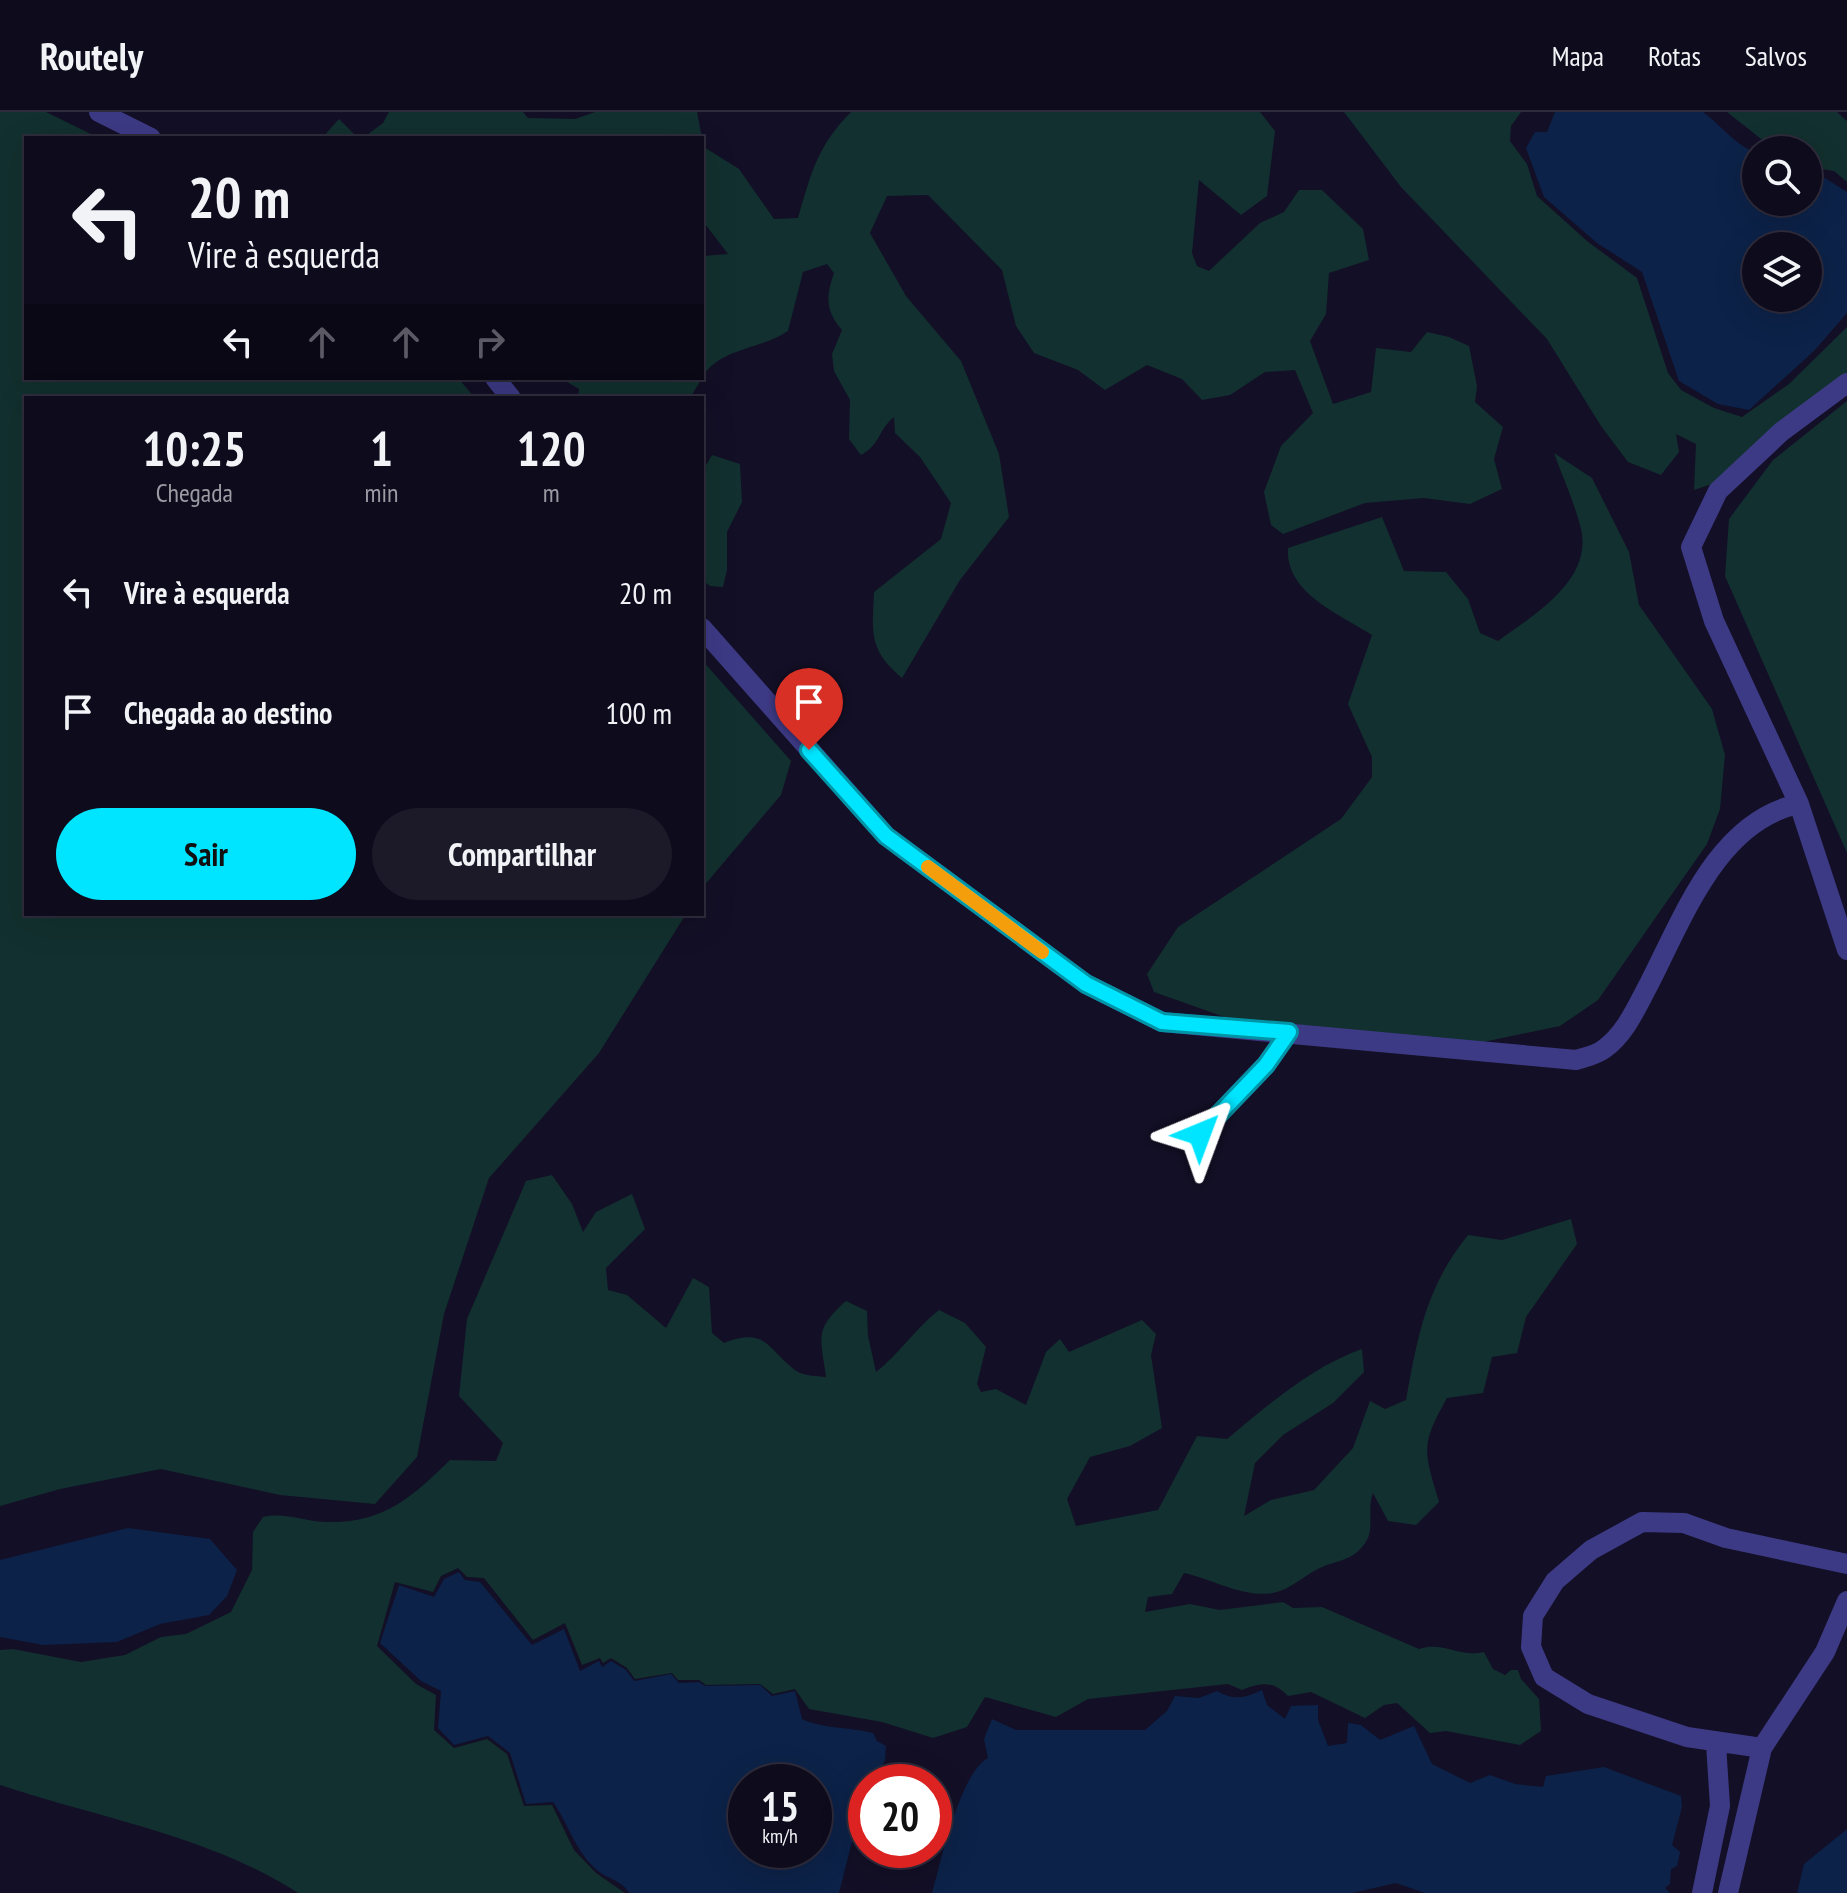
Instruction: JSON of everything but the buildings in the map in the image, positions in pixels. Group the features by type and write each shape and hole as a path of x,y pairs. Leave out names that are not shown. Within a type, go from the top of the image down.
{"street":[{"path":"99,112 147,136"},
{"path":"497,380 509,396"},
{"path":"1847,383 1781,432 1718,491 1691,547 1714,621 1799,804 1847,950"},
{"path":"704,630 886,836 1086,984 1162,1022 1576,1060 1602,1051 1626,1028 1696,894 1734,838 1775,809 1799,804"},
{"path":"1200,1134 1266,1065 1289,1032"},
{"path":"1762,1748 1716,1744 1588,1704 1544,1677 1531,1647 1533,1616 1555,1581 1591,1550 1642,1522 1684,1523 1726,1538 1847,1564"},
{"path":"1728,1893 1762,1748 1825,1652 1847,1601"},
{"path":"1702,1893 1720,1806 1716,1744"}],"green space":[{"path":"0,112 46,112 95,136 24,136 24,380 460,380 473,396 24,396 24,916 685,916 599,1053 489,1178 444,1314 417,1457 375,1504 280,1495 161,1469 60,1489 0,1506"},
{"path":"389,112 523,112 528,118 575,119 595,112 697,112 702,136 366,136 383,123"},
{"path":"851,112 1260,112 1275,131 1267,196 1241,215 1199,180 1192,253 1197,266 1209,271 1260,223 1284,212 1299,190 1322,190 1363,229 1369,260 1329,273 1326,314 1310,341 1333,404 1371,392 1376,348 1411,352 1427,332 1469,346 1477,386 1475,402 1503,427 1494,459 1502,489 1470,504 1424,498 1365,503 1283,534 1271,525 1264,492 1281,446 1313,413 1295,370 1265,372 1230,395 1202,400 1182,379 1147,365 1105,390 1078,370 1034,353 1016,326 1002,270 928,195 887,196 870,233 906,296 961,361 999,454 1009,517 960,580 902,678 878,650 873,630 874,592 941,539 951,503 920,457 895,433 894,417 868,451 861,455 849,439 850,400 834,371 832,354 842,330 830,310 829,289 834,273 827,264 803,272 788,331 731,354 704,374 704,256 728,254 704,223 704,147 739,169 774,219 798,218 823,149"},
{"path":"1344,112 1521,112 1511,126 1510,141 1527,164 1537,196 1587,241 1637,278 1668,373 1681,390 1714,408 1742,417 1789,384 1847,327 1847,374 1712,484 1694,490 1696,444 1676,434 1679,452 1661,475 1628,462 1601,426 1547,339 1401,187"},
{"path":"1727,112 1837,112 1847,121 1847,182 1834,171 1822,169 1822,136 1757,136"},
{"path":"339,119 356,136 324,136"},
{"path":"563,380 701,380 691,396 578,396 579,389"},
{"path":"1847,401 1847,853 1725,576 1729,519 1773,460"},
{"path":"1554,453 1592,478 1629,552 1639,605 1712,709 1725,755 1720,809 1707,844 1598,1000 1560,1026 1450,1049 1233,1020 1154,992 1147,974 1178,927 1341,819 1372,777 1372,757 1348,704 1372,635 1330,610 1305,590 1289,564 1288,548 1382,517 1404,571 1446,572 1468,599 1480,633 1498,641 1557,595 1578,565 1582,548 1581,529"},
{"path":"712,455 740,464 742,502 727,532 727,570 723,587 710,586 704,582 704,469"},
{"path":"704,662 791,761 781,795 704,886"},
{"path":"552,1175 572,1204 583,1232 596,1212 632,1194 645,1229 606,1268 608,1290 627,1295 666,1328 693,1278 709,1287 712,1333 724,1343 749,1337 765,1342 785,1362 806,1375 826,1377 822,1335 828,1320 846,1301 867,1311 868,1336 876,1372 939,1310 965,1323 986,1347 977,1384 981,1392 996,1389 1026,1405 1046,1352 1060,1339 1069,1352 1142,1320 1156,1334 1151,1355 1162,1428 1130,1446 1090,1457 1067,1499 1076,1526 1158,1510 1197,1436 1227,1439 1308,1376 1362,1349 1364,1372 1333,1403 1283,1435 1255,1463 1244,1516 1271,1500 1314,1490 1353,1448 1370,1401 1385,1409 1406,1400 1420,1333 1433,1293 1468,1235 1502,1240 1571,1219 1577,1244 1526,1317 1517,1353 1492,1357 1483,1393 1447,1398 1438,1414 1427,1449 1439,1502 1416,1525 1388,1521 1373,1493 1369,1535 1358,1552 1348,1558 1322,1567 1286,1589 1273,1593 1250,1593 1184,1573 1172,1594 1148,1597 1145,1612 1190,1604 1220,1610 1283,1602 1293,1608 1322,1607 1419,1649 1436,1647 1467,1653 1484,1652 1493,1669 1505,1675 1511,1670 1518,1670 1521,1679 1539,1699 1541,1731 1520,1745 1446,1731 1430,1733 1397,1703 1384,1705 1365,1718 1311,1692 1288,1696 1272,1685 1255,1685 1242,1690 1228,1684 1088,1699 1056,1717 985,1697 967,1727 933,1738 882,1722 809,1709 795,1689 773,1694 760,1684 706,1685 699,1680 678,1680 672,1673 635,1679 627,1668 611,1658 603,1663 600,1658 582,1665 565,1623 533,1640 484,1578 467,1577 458,1568 441,1576 433,1592 395,1582 377,1646 416,1684 436,1695 434,1730 454,1748 487,1739 507,1754 524,1806 552,1805 574,1850 596,1873 625,1893 298,1893 264,1873 191,1842 0,1785 0,1650 13,1649 81,1662 125,1655 161,1637 186,1634 231,1612 252,1570 253,1532 263,1517 287,1516 325,1522 364,1518 409,1497 450,1460 496,1461 503,1443 459,1396 467,1319 526,1181"}],"water":[{"path":"1555,112 1703,112 1742,145 1742,216 1822,216 1822,178 1825,178 1847,192 1847,313 1814,351 1749,410 1718,404 1679,381 1642,272 1597,243 1544,197 1526,148 1535,132 1547,132"},
{"path":"128,1528 210,1539 237,1570 227,1596 209,1615 160,1624 117,1642 43,1645 0,1637 0,1560"},
{"path":"459,1572 465,1580 480,1582 532,1645 564,1629 580,1671 599,1661 602,1667 611,1661 626,1670 634,1681 671,1674 679,1683 760,1685 772,1696 795,1691 802,1719 819,1725 873,1733 877,1741 886,1746 883,1764 848,1764 848,1858 839,1893 629,1893 598,1871 578,1847 553,1802 526,1804 510,1753 488,1736 454,1745 438,1728 441,1691 421,1681 380,1643 399,1585 434,1597 444,1579"},
{"path":"1262,1690 1267,1705 1285,1719 1291,1706 1318,1705 1318,1720 1328,1746 1347,1743 1348,1723 1361,1725 1380,1740 1414,1726 1432,1764 1470,1783 1490,1775 1515,1784 1543,1787 1546,1776 1604,1767 1681,1796 1682,1807 1672,1845 1680,1852 1677,1866 1671,1869 1670,1884 1665,1888 1670,1893 1425,1893 1396,1883 1352,1893 932,1893 939,1868 952,1868 952,1822 969,1781 988,1758 984,1739 992,1719 1016,1730 1145,1730 1167,1711 1175,1696 1199,1698 1217,1691 1229,1696 1250,1695"},
{"path":"1847,1829 1847,1893 1797,1893 1804,1864"}],"slow traffic":[{"path":"928,867 1042,952"}],"route":[{"path":"809,750 886,836 1086,984 1162,1022 1289,1032 1266,1065 1200,1134"}]}
